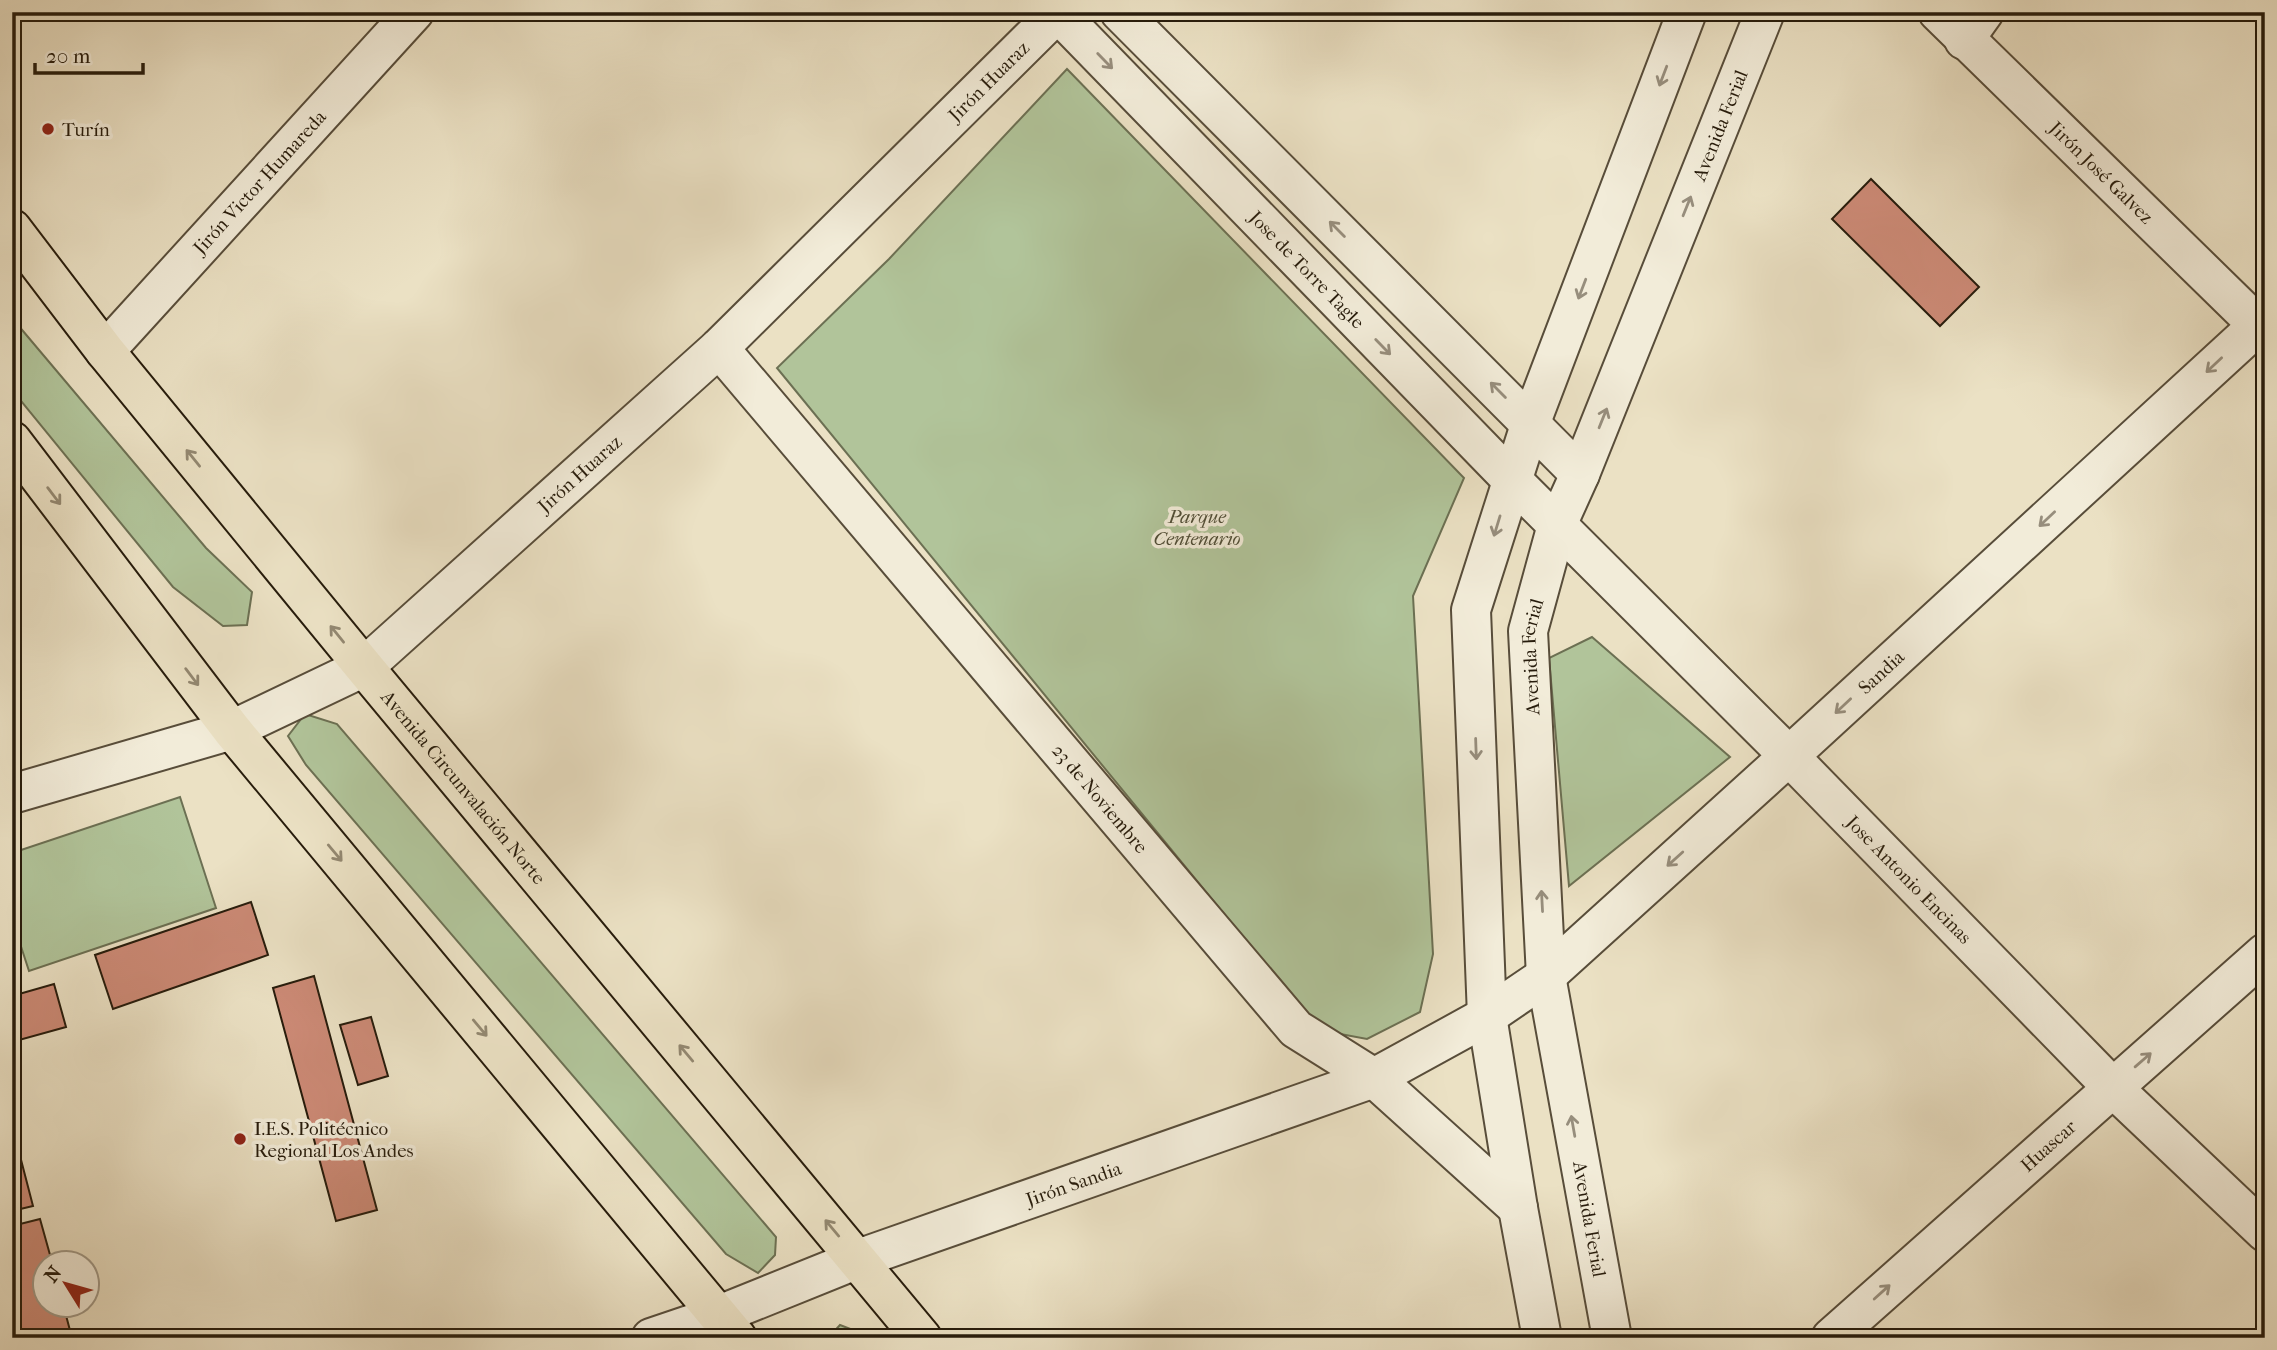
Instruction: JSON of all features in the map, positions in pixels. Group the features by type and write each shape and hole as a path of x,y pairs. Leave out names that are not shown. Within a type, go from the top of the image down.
{"highway":[{"name":"Avenida Circunvalación Norte","path":"12,229 105,351 364,667 922,1338"},
{"path":"12,442 232,730 728,1326"}],"street":[{"name":"Jirón Victor Humareda","path":"105,351 414,12"},
{"name":"Jirón Huaraz","path":"12,794 232,730 364,667 719,348 1058,12"},
{"name":"Jose de Torre Tagle","path":"1058,12 1557,525"},
{"path":"1120,12 1580,474"},
{"path":"1542,1338 1518,1208 1488,1016 1471,610 1531,422 1687,12"},
{"name":"Avenida Ferial","path":"1612,1338 1546,976 1528,631 1557,525 1580,474 1765,12"},
{"name":"Jirón José Galvez","path":"1938,12 1974,26 2262,325"},
{"name":"Sandia","path":"1488,1016 1546,976 2262,325"},
{"name":"23 de Noviembre","path":"719,348 1296,1029 1374,1078 1518,1208"},
{"name":"Jose Antonio Encinas","path":"1557,525 1789,756 2112,1087 2265,1232"},
{"name":"Huascar","path":"1831,1338 2265,953"},
{"name":"Jirón Sandia","path":"651,1338 728,1326 858,1259 1374,1078 1488,1016"}],"green space":[{"name":"Parque Centenario","path":"1067,69 1464,478 1413,596 1433,954 1420,1012 1367,1039 1319,1030 777,368 889,259"},
{"path":"12,318 206,548 252,592 247,625 223,626 173,587 12,390"},
{"path":"1592,637 1730,757 1569,886 1549,658"},
{"path":"305,714 337,724 776,1237 775,1255 758,1273 726,1254 306,765 288,736"},
{"path":"180,797 216,908 29,971 12,919 12,853"},
{"path":"840,1325 861,1333 865,1338 828,1338"}],"building":[{"path":"1871,179 1979,287 1940,326 1832,219"},
{"path":"251,902 268,955 113,1009 95,955"},
{"path":"314,976 377,1210 336,1221 273,988"},
{"path":"54,984 66,1027 12,1042 12,996"},
{"path":"371,1017 388,1076 358,1085 340,1025"},
{"path":"12,1125 33,1206 12,1211"},
{"path":"40,1219 48,1248 32,1248 32,1318 67,1318 72,1338 16,1338 12,1325 12,1226"}],"place":[{"name":"Turín","path":"48,129"},
{"name":"I.E.S. Politécnico Regional Los Andes","path":"240,1139"}]}
